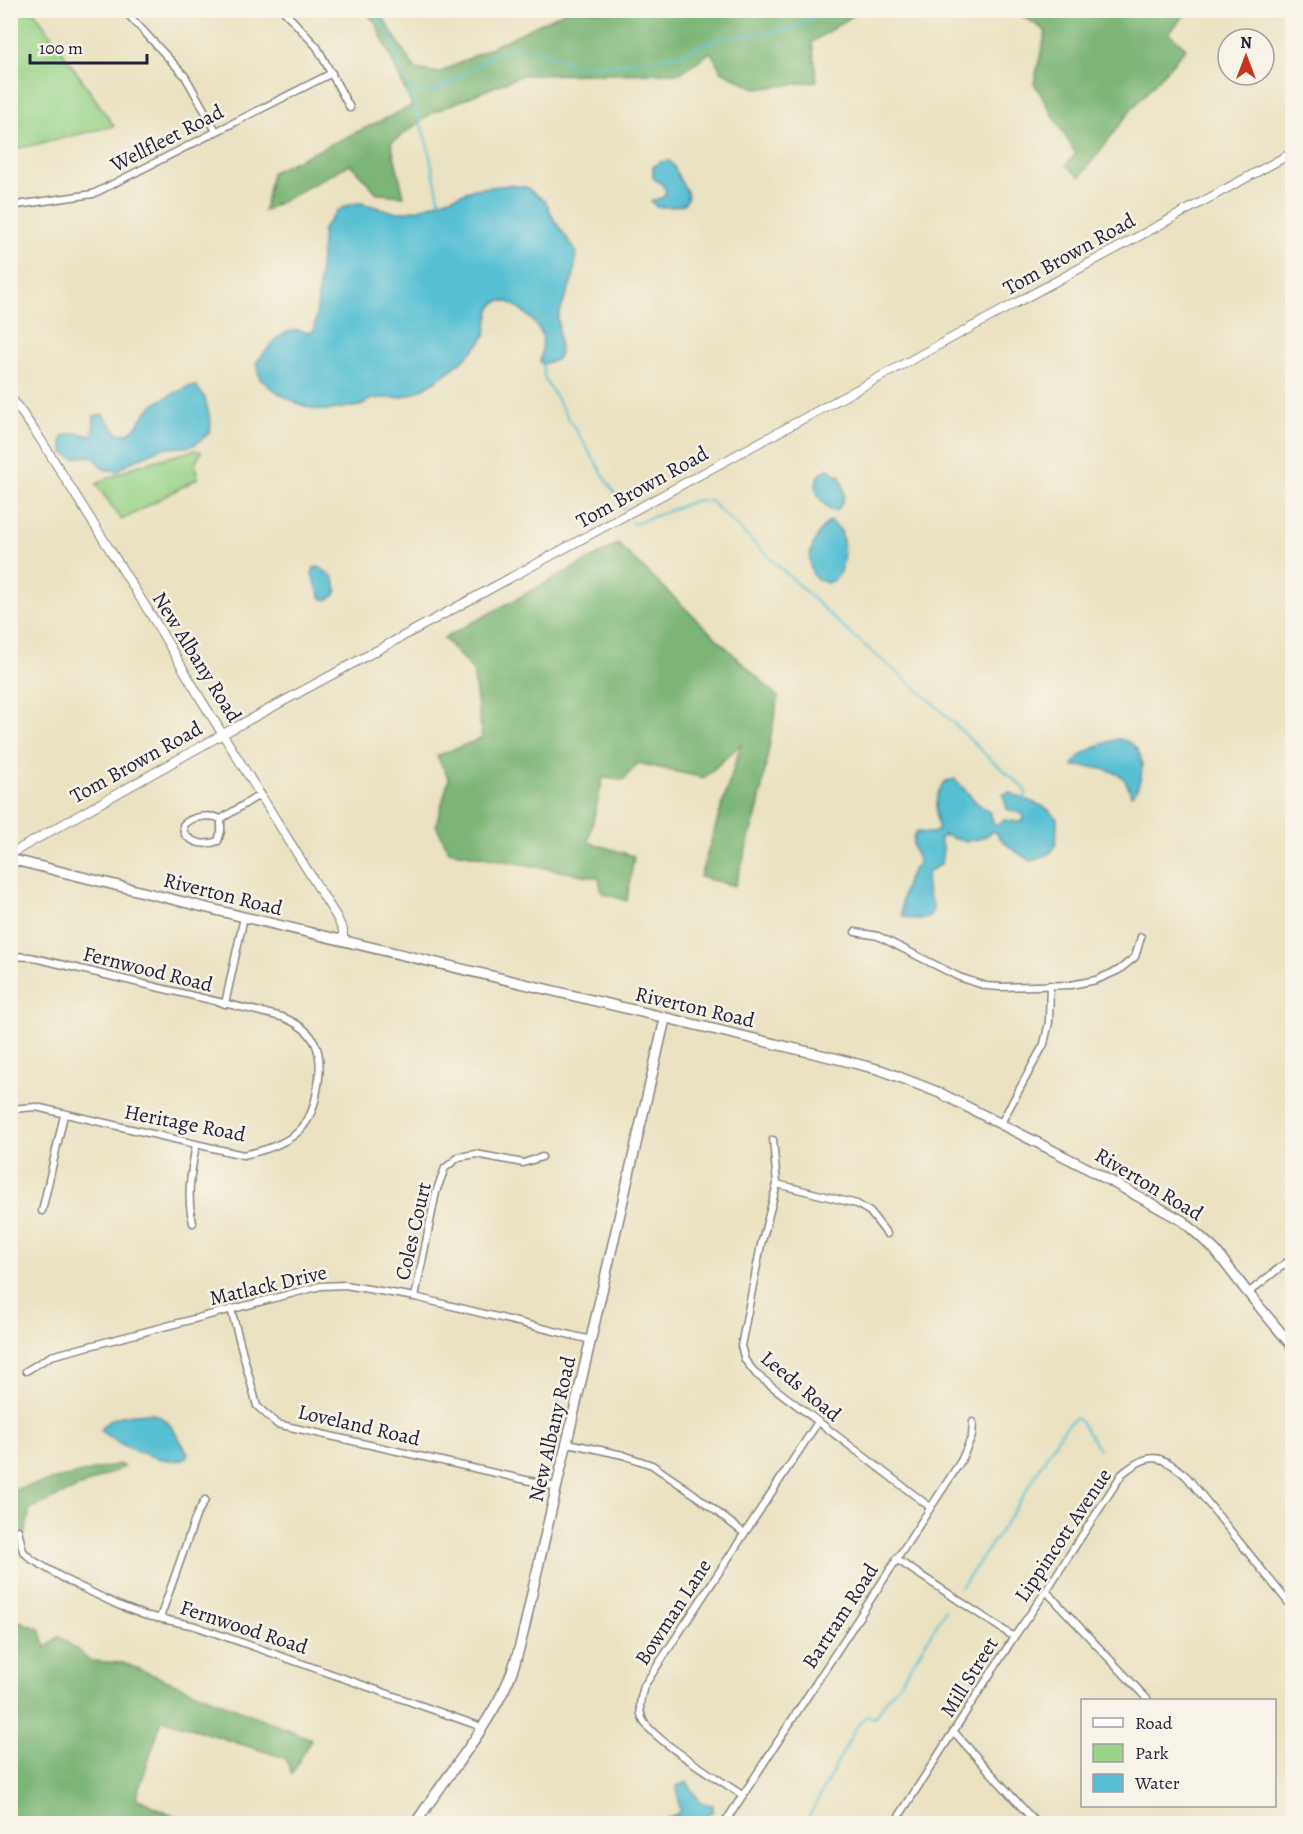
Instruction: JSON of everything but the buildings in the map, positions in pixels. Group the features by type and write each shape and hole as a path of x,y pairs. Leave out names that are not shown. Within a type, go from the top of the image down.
{"main road":[{"name":"Riverton Road","path":"10,859 343,942 881,1070 940,1093 1001,1123 1183,1221 1215,1250 1293,1347"},
{"name":"New Albany Road","path":"415,1824 482,1727 505,1688 511,1670 526,1618 568,1443 665,1019"}],"street":[{"path":"124,10 185,76 216,131"},
{"path":"283,10 317,47 350,108"},
{"name":"Wellfleet Road","path":"10,206 93,194 332,73"},
{"name":"Tom Brown Road","path":"10,854 224,734 1293,153"},
{"name":"New Albany Road","path":"10,396 53,460 336,916 343,930 343,942"},
{"path":"221,819 261,794"},
{"path":"214,816 221,819 218,841 211,844 194,841 184,832 183,825 188,820 214,816"},
{"name":"Fernwood Road","path":"10,956 30,957 225,1004 244,917"},
{"path":"855,932 878,936 959,977 986,986 1071,985 1096,980 1119,970 1135,957 1141,937"},
{"path":"1001,1123 1044,1044 1050,1022 1050,986"},
{"name":"Heritage Road","path":"10,1109 36,1107 243,1155 260,1152 290,1138 302,1128 310,1116 315,1100 320,1074 320,1058 310,1035 298,1023 282,1017 225,1004"},
{"path":"42,1211 64,1115"},
{"name":"Leeds Road","path":"773,1140 777,1163 777,1184 761,1245 741,1346 742,1353 756,1374 930,1507"},
{"path":"193,1223 188,1190 196,1145"},
{"name":"Coles Court","path":"415,1297 436,1192 445,1168 459,1157 476,1154 523,1163 542,1157"},
{"path":"777,1184 857,1204 870,1212 887,1234"},
{"path":"1248,1293 1293,1258"},
{"name":"Matlack Drive","path":"26,1371 51,1356 321,1286 345,1285 415,1297 591,1340"},
{"name":"Loveland Road","path":"231,1309 257,1406 277,1424 557,1487"},
{"name":"Bowman Lane","path":"742,1795 658,1737 643,1721 639,1704 644,1686 818,1422"},
{"name":"Bartram Road","path":"724,1824 965,1453 972,1436 973,1422"},
{"path":"568,1443 623,1455 652,1465 744,1533"},
{"name":"Lippincott Avenue","path":"1014,1637 1047,1591 1122,1474 1136,1463 1153,1458 1172,1463 1187,1477 1293,1607"},
{"path":"160,1618 196,1516 205,1500"},
{"name":"Fernwood Road","path":"18,1530 23,1551 38,1564 118,1605 144,1615 195,1626 482,1727"},
{"name":"Mill Street","path":"894,1824 1014,1637 897,1559"},
{"path":"1047,1591 1146,1699"},
{"path":"954,1732 1037,1824"}],"green space":[{"path":"10,11 34,11 114,126 11,150"},
{"path":"364,11 380,13 415,69 439,73 566,11 860,11 812,42 817,81 757,89 721,71 711,52 680,73 522,75 434,112 391,143 404,196 378,194 350,164 264,211 272,172 412,106 375,22"},
{"path":"1015,11 1188,11 1169,33 1186,48 1131,110 1080,177 1066,165 1076,154 1034,83 1046,31"},
{"path":"195,450 201,452 195,464 198,478 122,520 96,484 133,467"},
{"path":"618,544 778,697 758,809 735,886 700,877 741,744 704,778 638,763 623,780 603,778 588,842 634,856 627,901 602,893 599,878 449,851 436,825 449,779 437,756 482,738 473,671 444,638"},
{"path":"119,1464 124,1467 30,1509 24,1537 11,1544 11,1490"},
{"path":"11,1618 40,1629 46,1648 59,1636 91,1661 124,1663 311,1739 292,1774 285,1758 162,1719 136,1798 190,1823 11,1823"}],"water":[{"path":"669,161 674,166 688,197 684,204 656,207 651,201 664,197 666,191 662,184 653,178 653,167 660,162"},
{"path":"509,185 526,187 546,202 554,220 576,251 574,275 558,317 560,354 556,360 542,364 540,362 543,341 539,330 523,311 503,301 493,305 483,338 473,350 435,381 406,396 369,400 357,407 321,410 288,399 260,379 256,363 276,339 287,332 297,330 309,333 314,330 323,229 337,211 351,204 361,203 402,212 419,209 475,189"},
{"path":"189,386 196,386 205,398 211,424 209,433 196,444 187,447 162,448 117,471 103,469 93,456 73,458 64,453 63,436 75,433 93,436 94,416 102,414 118,433 127,434 135,428 153,405"},
{"path":"828,469 840,476 843,486 843,499 836,511 824,503 817,491 817,478"},
{"path":"831,521 841,531 844,553 838,575 826,583 817,579 812,573 810,557 815,540"},
{"path":"319,567 333,577 337,589 335,595 327,600 321,598 312,574 314,568"},
{"path":"1118,739 1135,747 1141,761 1142,769 1138,786 1131,795 1122,777 1112,771 1073,766 1086,752"},
{"path":"955,779 976,802 990,813 994,824 999,825 1004,820 1018,822 1024,820 1023,814 1007,809 1003,795 1010,792 1048,809 1057,819 1056,842 1052,851 1047,855 1031,861 1013,850 997,833 992,831 975,840 956,839 945,835 939,838 943,849 941,864 927,873 926,882 933,905 932,911 930,915 921,919 906,917 902,915 904,892 910,875 919,862 913,847 914,836 916,832 932,833 939,830 936,811 937,798 946,781"},
{"path":"150,1413 163,1419 172,1428 188,1453 185,1459 165,1460 141,1453 108,1437 101,1431 104,1425 115,1418"},
{"path":"687,1782 700,1802 713,1805 713,1811 693,1823 659,1823 680,1812 677,1786"}],"waterway":[{"path":"371,10 390,34 403,68 427,143 440,203"},
{"path":"411,92 428,91 444,86 487,58 517,47 533,48 576,67 639,62 679,55 706,43 725,38 791,29 828,10"},
{"path":"543,364 547,383 625,510"},
{"path":"631,522 634,524 697,500 710,501 845,629 930,700 989,758 1024,788 1026,793 1024,801"},
{"path":"961,1587 1027,1490 1064,1429 1076,1418 1099,1449"},
{"path":"805,1824 855,1729 867,1715 874,1718 877,1715 924,1646 945,1610"}]}
